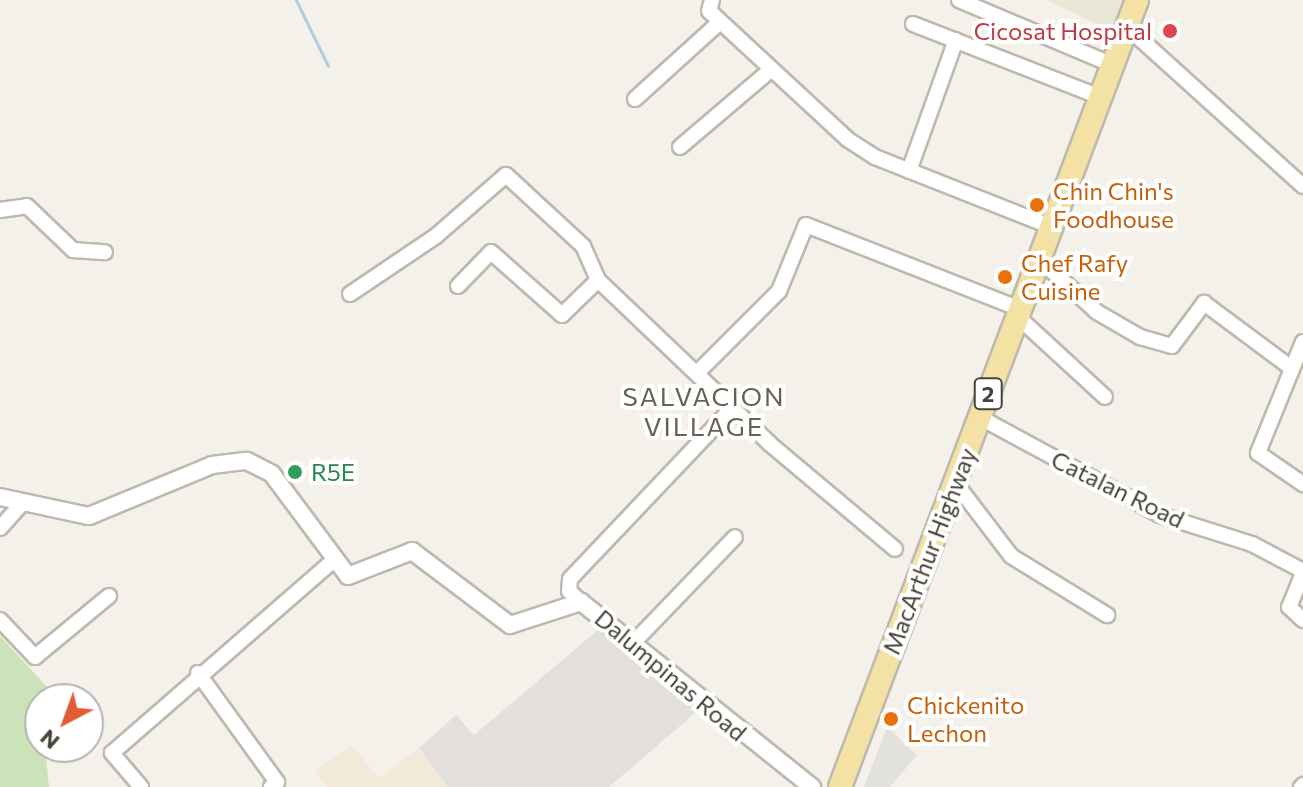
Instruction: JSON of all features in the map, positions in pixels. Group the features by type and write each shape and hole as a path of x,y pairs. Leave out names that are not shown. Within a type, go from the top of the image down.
{"main road":[{"name":"MacArthur Highway","path":"840,787 957,485 979,417 1137,0"}],"street":[{"path":"712,0 709,11 768,72 847,139 909,171 1052,227"},
{"path":"959,0 1113,65"},
{"path":"635,99 720,22"},
{"path":"913,24 1100,97"},
{"path":"1127,27 1303,186"},
{"path":"909,171 956,40"},
{"path":"680,147 768,72"},
{"path":"350,294 436,236 506,175 583,246 598,280 732,408 895,549"},
{"path":"0,210 27,206 73,250 105,252"},
{"path":"697,373 779,291 806,225 1019,313 1105,397"},
{"path":"458,286 491,252 562,315 598,280"},
{"path":"1040,260 1097,312 1169,347 1204,303 1290,367"},
{"path":"1303,342 1290,367 1258,453 1303,484"},
{"path":"581,602 569,591 570,579 732,408"},
{"name":"Catalan Road","path":"979,417 1160,515 1252,544 1303,572"},
{"path":"0,497 20,506 69,516 107,513 212,465 247,461 272,474 332,562 198,673 112,753 141,787"},
{"path":"957,485 1011,556 1107,615"},
{"path":"0,528 20,506"},
{"path":"635,641 735,537"},
{"name":"Dalumpinas Road","path":"332,562 359,577 412,551 510,625 581,602 635,641 812,787"},
{"path":"1303,572 1289,607 1303,620"},
{"path":"0,620 35,657 109,596"},
{"path":"198,673 277,782 271,787"}],"shaded area":[{"path":"1046,0 1126,0 1114,32"},
{"path":"606,623 702,707 609,787 448,787 419,748 456,715 474,735"},
{"path":"887,727 917,755 890,787 864,787"},
{"path":"351,745 379,778 419,748 448,787 327,787 315,771"}],"green space":[{"path":"0,636 44,683 24,683 24,763 47,763 49,787 0,787"}],"waterway":[{"path":"296,0 328,66"}],"place":[{"name":"Cicosat Hospital","path":"1170,31"},
{"name":"Chin Chin's Foodhouse","path":"1037,205"},
{"name":"Chef Rafy Cuisine","path":"1005,277"},
{"name":"R5E","path":"295,472"},
{"name":"Chickenito Lechon","path":"891,719"}],"district":[{"name":"SALVACION VILLAGE","path":"704,411"}]}
